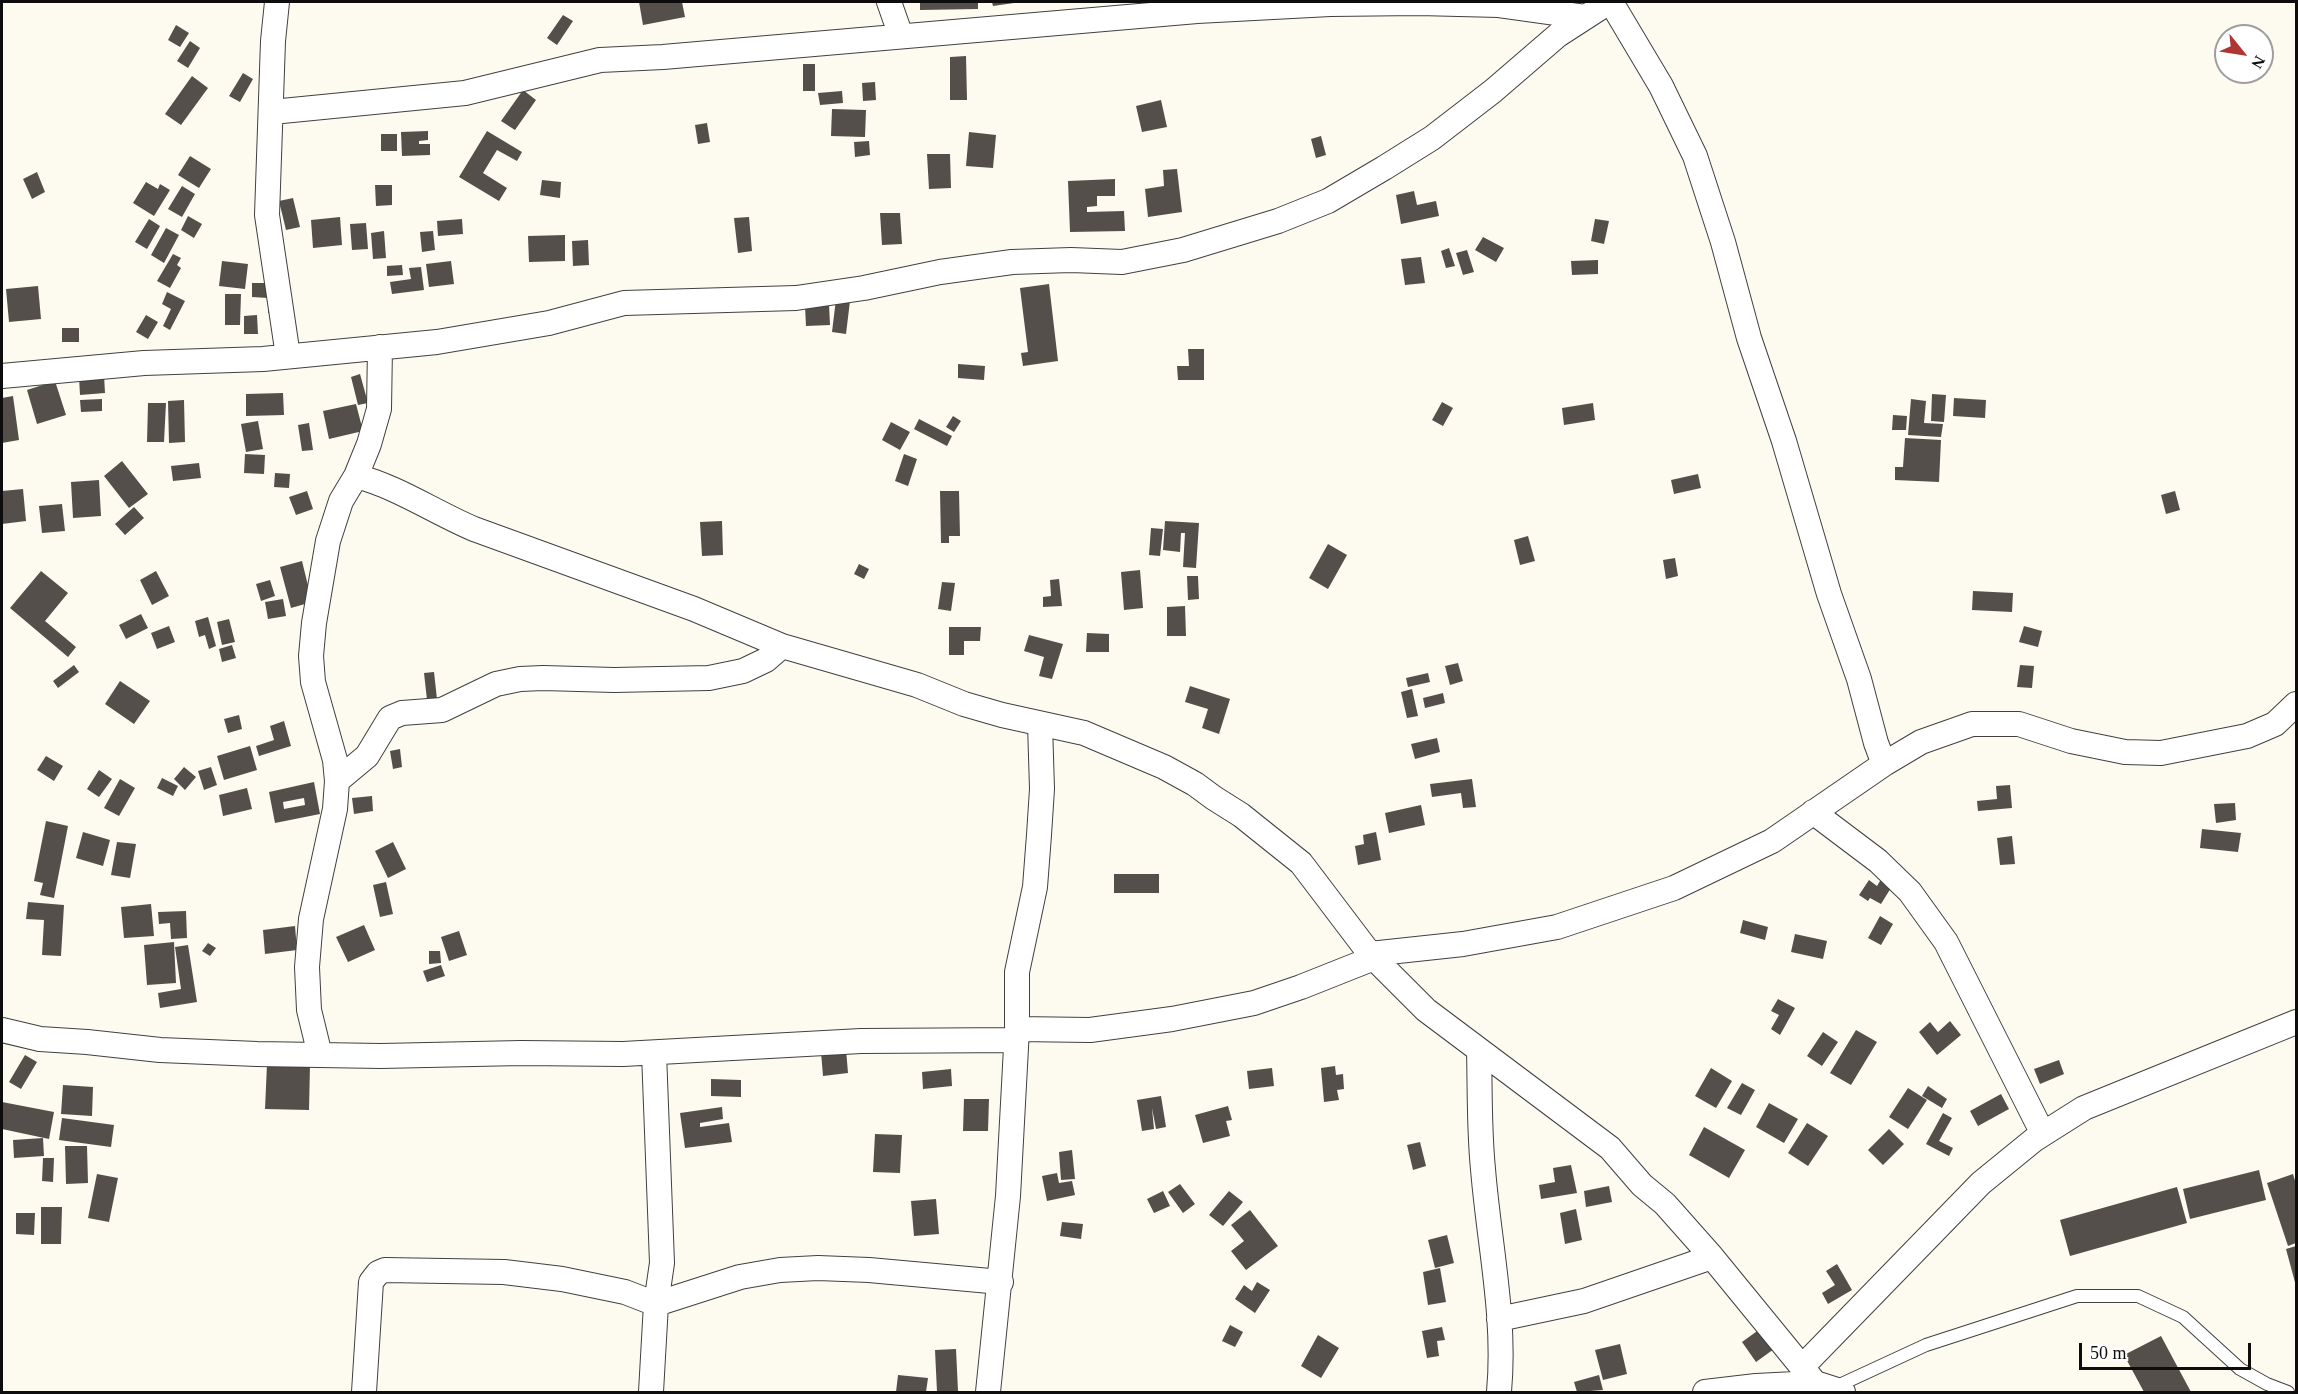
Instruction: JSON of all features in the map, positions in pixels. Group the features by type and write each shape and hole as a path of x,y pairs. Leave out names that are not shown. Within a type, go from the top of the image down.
{"street":[{"path":"277,2 273,41 267,215 288,356"},
{"path":"889,2 901,36"},
{"path":"2,376 144,363 288,356 437,342 549,322 624,303 796,298 864,288 940,272 1012,262 1071,260 1122,262 1183,250 1278,221 1328,201 1432,138 1493,91 1558,35 1610,2 1661,86 1695,156 1723,243 1749,338 1784,441 1829,594 1859,679 1884,764"},
{"path":"272,112 465,93 600,60 1197,11 1330,4 1419,3 1499,5 1585,17"},
{"path":"320,1055 309,1010 307,967 311,919 335,809 338,781 330,741 313,682 311,656 314,623 328,541 341,501 356,476 369,444 379,409 380,347"},
{"path":"356,476 381,483 474,529 694,609 783,646 916,685 964,704 1084,733 1164,767 1195,784 1241,815 1301,863 1372,956 1426,1010 1610,1148 1642,1185 1665,1204 1823,1383"},
{"path":"338,781 367,756 390,718 402,713 442,710 496,684 520,679 543,678 614,680 709,678 742,671 766,660 783,646"},
{"path":"2,1030 40,1039 160,1050 320,1055 654,1053 1017,1035 1104,1028 1172,1019 1254,1003 1302,987 1372,956 1463,944 1557,927 1674,888 1772,841 1884,764 1921,742 1972,724 2019,724 2071,741 2115,750 2161,753 2247,736 2275,724 2296,704"},
{"path":"988,1392 1008,1196 1017,1035 1017,972 1035,888 1042,789 1040,724"},
{"path":"1813,812 1878,861 1902,884 1946,942 2043,1134"},
{"path":"1705,1392 1823,1383 1981,1183 2043,1134 2084,1108 2296,1022"},
{"path":"1479,1050 1483,1170 1498,1289 1501,1371 1499,1392"},
{"path":"651,1392 656,1304 662,1263 654,1053"},
{"path":"1499,1320 1584,1302 1712,1257"},
{"path":"364,1392 372,1282 378,1273 385,1270 456,1270 562,1279 625,1292 656,1304 740,1277 790,1270 869,1270 1001,1282"}],"lane":[{"path":"1823,1383 1926,1345 2077,1296 2138,1296 2183,1317 2240,1369 2266,1384 2288,1392"}],"building":[{"path":"639,2 682,2 685,17 643,25"},
{"path":"920,2 978,2 978,9 920,10"},
{"path":"992,2 1014,2 1014,3 993,6"},
{"path":"563,15 573,21 557,45 547,38"},
{"path":"176,25 189,33 180,47 168,40"},
{"path":"190,41 200,48 188,68 177,61"},
{"path":"966,56 967,100 950,100 950,57"},
{"path":"803,64 815,64 815,91 803,91"},
{"path":"243,73 253,79 240,102 229,96"},
{"path":"192,76 208,88 181,125 165,114"},
{"path":"875,82 876,100 863,101 862,83"},
{"path":"523,90 536,100 515,130 501,121"},
{"path":"842,91 843,103 820,105 818,93"},
{"path":"1161,100 1167,127 1142,132 1136,106"},
{"path":"832,109 866,110 865,137 831,136"},
{"path":"707,123 710,142 698,144 695,125"},
{"path":"428,131 428,140 419,141 419,144 430,144 430,155 402,156 401,132"},
{"path":"487,131 522,152 517,161 497,150 483,173 507,188 499,201 459,177"},
{"path":"969,132 996,135 993,168 966,166"},
{"path":"381,134 397,134 397,151 381,151"},
{"path":"1321,136 1326,155 1316,158 1311,139"},
{"path":"869,141 870,155 855,157 854,142"},
{"path":"927,154 950,154 951,188 929,189"},
{"path":"190,156 211,169 199,188 178,175"},
{"path":"1177,169 1182,212 1148,217 1145,189 1164,186 1163,170"},
{"path":"37,172 45,192 32,199 23,179"},
{"path":"1115,179 1115,196 1097,196 1097,206 1087,207 1087,212 1124,211 1125,231 1070,232 1068,181"},
{"path":"542,180 561,182 560,198 540,195"},
{"path":"146,182 158,189 160,184 170,190 154,216 133,203"},
{"path":"375,185 392,185 392,205 376,206"},
{"path":"182,186 195,194 182,217 168,209"},
{"path":"1414,191 1417,205 1436,201 1439,216 1401,224 1396,195"},
{"path":"293,198 300,227 286,230 279,201"},
{"path":"880,213 900,213 902,244 882,245"},
{"path":"188,216 202,224 194,238 181,230"},
{"path":"340,217 342,245 313,248 311,220"},
{"path":"749,217 752,251 738,253 734,218"},
{"path":"149,219 160,226 147,249 135,242"},
{"path":"462,219 463,234 438,236 437,221"},
{"path":"1595,219 1609,221 1604,244 1591,241"},
{"path":"366,223 368,249 352,250 350,224"},
{"path":"166,228 179,235 164,263 151,255"},
{"path":"384,231 386,258 373,259 371,233"},
{"path":"433,231 435,250 422,252 420,232"},
{"path":"565,235 565,261 529,262 528,236"},
{"path":"1483,237 1504,248 1496,262 1475,250"},
{"path":"588,240 589,265 573,266 572,241"},
{"path":"1449,248 1455,266 1446,268 1441,251"},
{"path":"1467,250 1474,272 1463,275 1456,253"},
{"path":"173,254 181,258 177,265 181,268 170,288 157,281"},
{"path":"1421,257 1425,283 1405,285 1401,259"},
{"path":"1598,260 1598,274 1572,275 1571,261"},
{"path":"222,261 248,264 245,289 219,286"},
{"path":"451,261 454,284 429,287 426,264"},
{"path":"402,265 403,275 387,276 387,266"},
{"path":"421,267 424,290 392,294 390,282 411,279 409,268"},
{"path":"252,283 277,283 276,313 268,313 268,298 252,297"},
{"path":"1049,284 1058,361 1023,366 1021,353 1028,352 1020,288"},
{"path":"38,286 41,319 9,322 6,289"},
{"path":"167,292 185,301 170,330 163,326 171,309 162,304"},
{"path":"225,294 241,294 240,325 225,325"},
{"path":"836,299 850,301 846,334 832,332"},
{"path":"829,304 830,325 806,326 805,306"},
{"path":"146,315 158,322 148,339 136,332"},
{"path":"257,315 258,334 244,334 244,316"},
{"path":"62,328 79,328 79,342 62,342"},
{"path":"1188,349 1204,349 1204,380 1178,380 1177,366 1189,366"},
{"path":"958,364 985,366 984,380 958,378"},
{"path":"360,374 368,403 358,405 351,377"},
{"path":"104,375 105,393 80,395 79,377"},
{"path":"55,381 66,415 37,424 27,390"},
{"path":"283,393 284,415 246,416 246,394"},
{"path":"1932,394 1946,395 1944,422 1931,421"},
{"path":"13,396 19,440 2,443 2,398"},
{"path":"1954,398 1986,400 1985,418 1953,416"},
{"path":"102,399 102,411 81,412 80,400"},
{"path":"1911,399 1926,401 1924,423 1943,424 1941,437 1908,435"},
{"path":"184,400 185,442 169,443 168,401"},
{"path":"1442,402 1453,408 1443,426 1432,420"},
{"path":"148,403 166,403 164,442 147,442"},
{"path":"1593,403 1595,420 1564,425 1562,408"},
{"path":"356,404 363,431 329,439 323,411"},
{"path":"1893,415 1907,416 1906,430 1892,430"},
{"path":"953,416 961,421 954,432 946,427"},
{"path":"919,419 952,436 947,446 914,429"},
{"path":"258,421 263,449 246,452 241,424"},
{"path":"891,422 910,432 900,450 882,440"},
{"path":"309,423 313,450 302,451 298,425"},
{"path":"1905,438 1941,440 1939,482 1895,480 1895,467 1903,467"},
{"path":"245,454 265,455 264,474 244,473"},
{"path":"904,454 917,459 908,486 895,481"},
{"path":"122,461 148,494 129,508 104,476"},
{"path":"199,463 201,478 173,481 171,466"},
{"path":"275,473 290,474 289,488 274,487"},
{"path":"1698,474 1701,488 1674,494 1671,480"},
{"path":"99,480 101,516 73,518 71,482"},
{"path":"23,489 26,521 2,524 2,491"},
{"path":"307,491 313,509 296,515 289,497"},
{"path":"940,491 959,491 960,536 949,536 949,543 941,543"},
{"path":"2175,491 2180,510 2166,514 2161,495"},
{"path":"62,504 65,531 42,533 39,506"},
{"path":"134,507 144,518 125,535 115,524"},
{"path":"722,521 723,555 702,556 700,522"},
{"path":"1165,521 1199,523 1196,568 1183,567 1185,533 1181,533 1180,552 1163,550"},
{"path":"1151,528 1163,529 1160,556 1149,555"},
{"path":"1528,536 1535,561 1520,565 1514,540"},
{"path":"1328,544 1347,555 1328,589 1309,578"},
{"path":"1675,558 1678,576 1666,579 1663,560"},
{"path":"302,561 312,602 291,608 280,567"},
{"path":"859,564 869,569 864,579 854,574"},
{"path":"1140,570 1143,608 1124,610 1121,572"},
{"path":"41,571 68,593 45,621 76,647 68,657 10,608"},
{"path":"156,571 169,596 152,605 140,580"},
{"path":"1187,576 1198,576 1199,599 1188,600"},
{"path":"1059,579 1062,606 1043,607 1043,597 1051,596 1050,580"},
{"path":"270,580 275,596 261,601 256,584"},
{"path":"942,582 955,583 951,611 938,609"},
{"path":"1973,591 2013,593 2012,612 1972,610"},
{"path":"283,599 286,616 268,619 265,602"},
{"path":"1185,606 1186,636 1167,636 1167,607"},
{"path":"141,614 148,628 126,639 119,625"},
{"path":"208,617 216,646 209,649 205,635 199,637 195,621"},
{"path":"229,619 235,642 222,645 217,622"},
{"path":"169,626 175,642 157,649 151,633"},
{"path":"2024,626 2042,631 2038,647 2019,642"},
{"path":"949,627 981,627 980,641 964,641 964,655 949,655"},
{"path":"1087,633 1109,634 1109,652 1086,652"},
{"path":"1029,635 1063,644 1052,679 1039,676 1044,657 1024,651"},
{"path":"232,645 236,658 222,662 219,649"},
{"path":"1458,663 1463,681 1450,685 1445,666"},
{"path":"74,665 79,672 58,688 53,681"},
{"path":"2020,665 2034,666 2032,688 2017,687"},
{"path":"434,672 437,699 427,700 424,673"},
{"path":"1428,673 1430,682 1408,687 1406,678"},
{"path":"120,681 150,701 134,724 105,704"},
{"path":"1190,686 1230,699 1219,734 1202,728 1208,709 1185,702"},
{"path":"1412,689 1418,716 1407,718 1401,692"},
{"path":"1443,693 1445,703 1425,708 1423,698"},
{"path":"239,715 242,729 228,733 224,719"},
{"path":"284,721 291,746 259,756 256,746 274,740 270,726"},
{"path":"1437,738 1440,752 1415,759 1411,744"},
{"path":"250,746 257,770 224,780 217,756"},
{"path":"400,749 402,767 393,769 390,751"},
{"path":"46,756 63,766 54,781 37,770"},
{"path":"184,767 196,777 185,790 174,779"},
{"path":"211,767 217,785 204,790 198,771"},
{"path":"99,770 112,779 99,797 87,789"},
{"path":"162,778 178,786 173,796 157,788"},
{"path":"120,779 135,788 119,816 104,808"},
{"path":"1472,779 1476,807 1463,808 1461,793 1432,797 1430,784"},
{"path":"314,782 320,814 275,823 269,792","holes":["304,798 305,805 284,809 283,802"]},
{"path":"2010,785 2012,808 1978,811 1977,801 1997,799 1996,786"},
{"path":"247,788 252,809 223,816 219,795"},
{"path":"372,796 373,811 354,814 352,798"},
{"path":"2235,803 2236,820 2216,823 2214,804"},
{"path":"1421,805 1425,825 1389,833 1385,813"},
{"path":"46,821 68,826 54,898 40,895 43,883 34,881"},
{"path":"2202,829 2241,833 2238,852 2200,848"},
{"path":"83,832 110,840 103,866 76,858"},
{"path":"1376,832 1381,860 1358,865 1355,846 1364,844 1363,835"},
{"path":"2012,836 2015,864 2000,865 1997,838"},
{"path":"117,842 136,844 130,878 111,875"},
{"path":"393,842 406,869 388,878 375,851"},
{"path":"1114,874 1159,874 1159,893 1114,893"},
{"path":"1883,876 1894,883 1881,904 1870,898 1868,901 1859,895 1869,880 1877,886"},
{"path":"386,882 393,914 380,917 373,885"},
{"path":"28,902 64,905 61,956 42,955 44,920 26,919"},
{"path":"151,904 154,936 124,938 121,907"},
{"path":"186,911 187,938 171,939 170,923 159,924 158,912"},
{"path":"1880,916 1893,924 1881,945 1868,938"},
{"path":"1743,920 1768,927 1765,940 1740,933"},
{"path":"364,925 375,950 348,962 336,937"},
{"path":"295,926 297,950 265,954 263,930"},
{"path":"459,931 467,955 449,961 441,937"},
{"path":"1795,934 1827,941 1823,959 1791,952"},
{"path":"174,942 176,983 147,985 144,945"},
{"path":"208,943 216,948 210,956 202,951"},
{"path":"188,945 197,1002 160,1008 158,993 181,989 175,947"},
{"path":"429,951 440,951 441,963 429,964"},
{"path":"441,965 445,976 427,982 423,971"},
{"path":"1778,999 1795,1008 1780,1035 1771,1029 1779,1015 1771,1011"},
{"path":"1950,1021 1961,1035 1937,1055 1919,1032 1930,1022 1938,1032"},
{"path":"1856,1030 1877,1042 1851,1085 1830,1073"},
{"path":"1823,1032 1838,1042 1822,1066 1807,1056"},
{"path":"846,1049 848,1073 823,1076 821,1052"},
{"path":"25,1055 37,1062 21,1089 9,1082"},
{"path":"2059,1060 2064,1074 2040,1084 2034,1069"},
{"path":"267,1064 310,1065 309,1110 265,1109"},
{"path":"1335,1066 1336,1075 1343,1074 1344,1089 1337,1090 1339,1100 1324,1102 1321,1068"},
{"path":"1272,1068 1274,1086 1249,1089 1247,1071"},
{"path":"1711,1068 1732,1081 1716,1108 1695,1096"},
{"path":"951,1069 952,1086 923,1089 922,1072"},
{"path":"711,1079 741,1080 741,1097 711,1096"},
{"path":"1742,1083 1755,1090 1741,1115 1727,1108"},
{"path":"63,1085 93,1087 92,1116 61,1114"},
{"path":"1928,1086 1947,1099 1942,1108 1922,1096"},
{"path":"1908,1088 1927,1100 1908,1129 1889,1117"},
{"path":"2001,1094 2009,1109 1978,1126 1970,1111"},
{"path":"1161,1096 1166,1127 1156,1129 1152,1108 1154,1129 1142,1131 1137,1100"},
{"path":"964,1099 989,1099 988,1131 963,1131"},
{"path":"2,1102 54,1112 49,1139 2,1129"},
{"path":"1769,1103 1798,1119 1784,1143 1756,1127"},
{"path":"1228,1106 1232,1120 1226,1121 1230,1136 1203,1143 1195,1115"},
{"path":"722,1107 723,1119 700,1123 700,1127 729,1123 732,1142 685,1148 680,1113"},
{"path":"1943,1113 1952,1118 1939,1141 1953,1148 1949,1156 1926,1144"},
{"path":"62,1118 114,1125 111,1147 59,1140"},
{"path":"1807,1123 1828,1136 1808,1166 1788,1153"},
{"path":"1704,1127 1745,1150 1729,1178 1689,1155"},
{"path":"1889,1129 1904,1144 1883,1165 1868,1150"},
{"path":"875,1134 902,1135 900,1173 873,1172"},
{"path":"43,1138 44,1156 14,1158 13,1140"},
{"path":"1420,1142 1426,1166 1413,1170 1407,1145"},
{"path":"65,1146 87,1146 88,1183 66,1184"},
{"path":"1072,1150 1075,1179 1061,1180 1059,1152"},
{"path":"43,1158 54,1158 53,1182 42,1181"},
{"path":"1571,1165 1577,1193 1541,1199 1539,1185 1555,1182 1553,1168"},
{"path":"2259,1170 2266,1200 2190,1219 2183,1189"},
{"path":"1057,1173 1059,1183 1072,1181 1075,1195 1047,1201 1042,1176"},
{"path":"97,1174 118,1178 109,1222 88,1218"},
{"path":"2293,1174 2296,1184 2296,1243 2288,1246 2267,1183"},
{"path":"1180,1184 1195,1204 1183,1213 1168,1192"},
{"path":"1609,1186 1612,1202 1586,1207 1584,1191"},
{"path":"2177,1187 2187,1223 2070,1256 2060,1220"},
{"path":"1163,1191 1170,1206 1154,1213 1147,1199"},
{"path":"1229,1191 1243,1202 1223,1226 1209,1215"},
{"path":"936,1199 939,1234 914,1236 911,1201"},
{"path":"41,1207 62,1207 61,1244 41,1244"},
{"path":"1576,1209 1582,1240 1565,1244 1560,1213"},
{"path":"1250,1210 1278,1246 1246,1270 1231,1251 1244,1241 1231,1225"},
{"path":"16,1213 35,1213 34,1235 16,1234"},
{"path":"1062,1222 1083,1224 1081,1239 1060,1236"},
{"path":"1447,1235 1454,1263 1435,1268 1428,1240"},
{"path":"2296,1246 2296,1286 2286,1249"},
{"path":"1837,1264 1852,1290 1828,1304 1822,1293 1835,1285 1826,1271"},
{"path":"1440,1268 1446,1302 1428,1305 1423,1272"},
{"path":"1257,1282 1270,1290 1255,1313 1235,1299 1244,1285 1252,1291"},
{"path":"1230,1325 1243,1332 1235,1347 1222,1341"},
{"path":"1442,1327 1445,1340 1437,1341 1439,1356 1427,1358 1422,1331"},
{"path":"1760,1329 1774,1349 1756,1362 1742,1342"},
{"path":"1318,1335 1339,1348 1321,1378 1301,1366"},
{"path":"2161,1336 2191,1392 2144,1392 2124,1355"},
{"path":"1620,1344 1627,1374 1603,1380 1595,1350"},
{"path":"956,1349 958,1391 937,1392 935,1350"},
{"path":"898,1375 928,1378 926,1392 896,1392"},
{"path":"1599,1375 1603,1390 1577,1392 1574,1382"}]}
